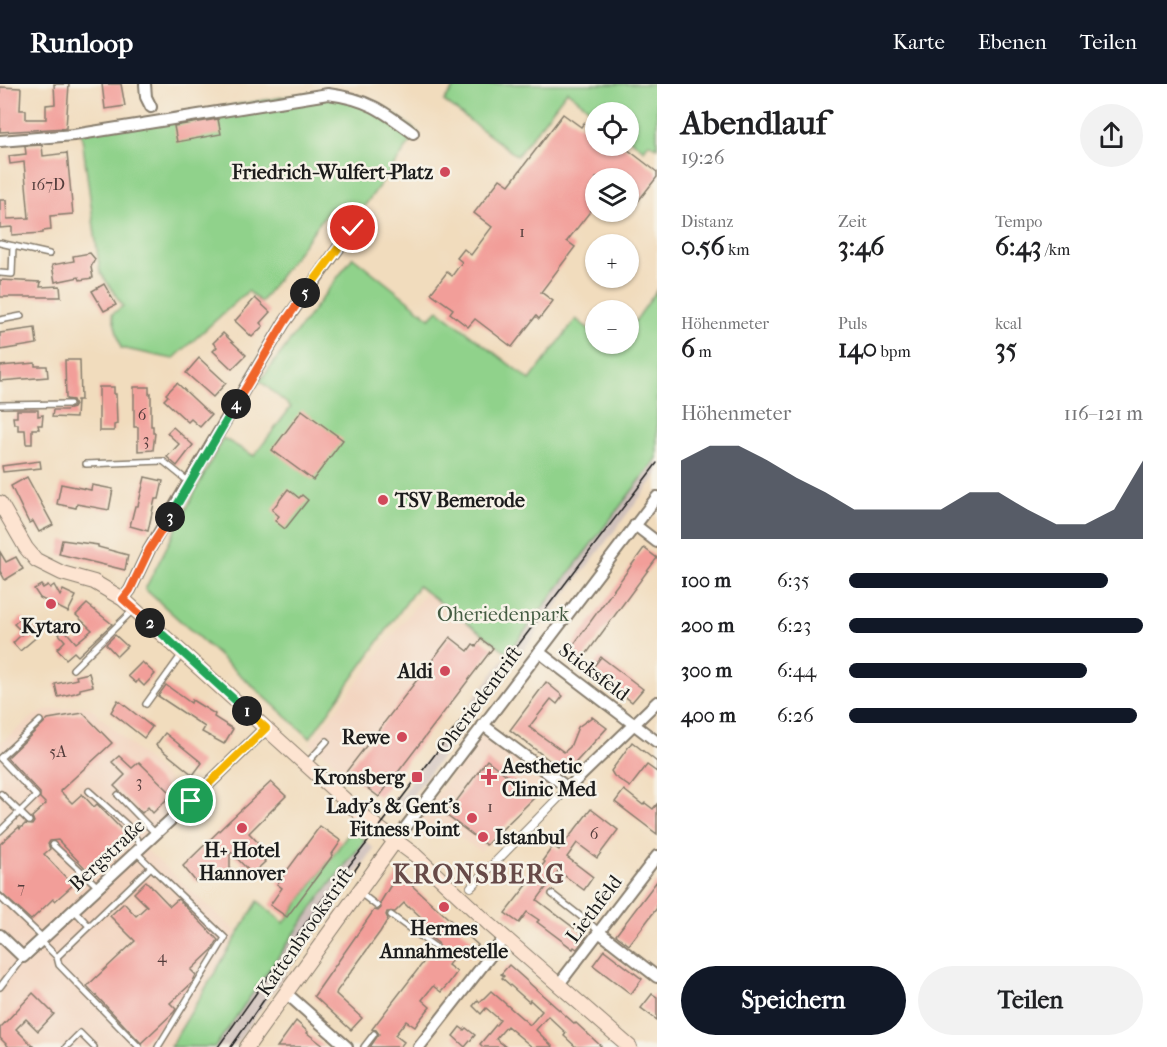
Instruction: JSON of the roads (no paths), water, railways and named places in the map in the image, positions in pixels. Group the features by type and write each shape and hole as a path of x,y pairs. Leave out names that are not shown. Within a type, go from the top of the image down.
{"main road":[{"path":"0,502 26,548 36,560 62,573 94,582 123,599 366,819 416,855 630,1047"},
{"name":"Kattenbrookstrift","path":"248,1047 396,840"}],"street":[{"path":"145,84 146,98 151,107"},
{"path":"0,141 74,135 328,94 353,97 382,110 413,133"},
{"path":"123,599 130,590 149,550 284,323 353,228"},
{"name":"Oheriedentrift","path":"396,840 657,497"},
{"path":"635,525 657,542"},
{"name":"Sticksfeld","path":"538,652 657,742"},
{"path":"471,887 657,702"},
{"path":"483,724 568,788"},
{"name":"Bergstraße","path":"23,957 266,728"},
{"name":"Liethfeld","path":"559,984 657,856"},
{"path":"599,932 657,977"},
{"path":"0,935 23,957"},
{"path":"423,1045 505,937"},
{"path":"286,993 347,1047"}],"lane":[{"path":"0,243 49,254"},
{"path":"0,273 12,274 13,246"},
{"path":"0,320 21,316"},
{"path":"0,405 70,404"},
{"path":"86,464 163,461 189,482"},
{"path":"73,669 134,609"},
{"path":"146,704 183,653"},
{"path":"0,831 36,796 0,758 40,721"},
{"path":"306,764 327,741"},
{"path":"89,790 132,833 139,850 151,867 225,938 158,1047"},
{"path":"1,794 29,821"},
{"path":"118,795 156,834"},
{"path":"87,877 132,833"},
{"path":"53,845 98,888"},
{"path":"57,957 151,867"},
{"path":"358,891 377,906"},
{"path":"552,894 599,932"},
{"path":"0,897 43,940 57,957 59,965 139,1047"},
{"path":"75,910 89,926"},
{"path":"391,915 435,947"},
{"path":"0,987 23,957"},
{"path":"66,1047 80,1033 94,1047"},
{"path":"364,1047 374,1034"}],"tram line":[{"path":"218,1047 323,899 657,463"},
{"path":"231,1047 360,863"}],"place":[{"name":"Friedrich-Wulfert-Platz","path":"445,172"},
{"name":"TSV Bemerode","path":"383,500"},
{"name":"Kytaro","path":"51,604"},
{"name":"Aldi","path":"445,671"},
{"name":"Rewe","path":"402,737"},
{"name":"Kronsberg","path":"417,777"},
{"name":"Aesthetic Clinic Med","path":"489,777"},
{"name":"Lady's & Gent's Fitness Point","path":"472,818"},
{"name":"H+ Hotel Hannover","path":"242,828"},
{"name":"Istanbul","path":"483,837"},
{"name":"Hermes Annahmestelle","path":"444,907"}],"district":[{"name":"KRONSBERG","path":"479,874"}],"park label":[{"name":"Oheriedenpark","path":"503,614"}]}
